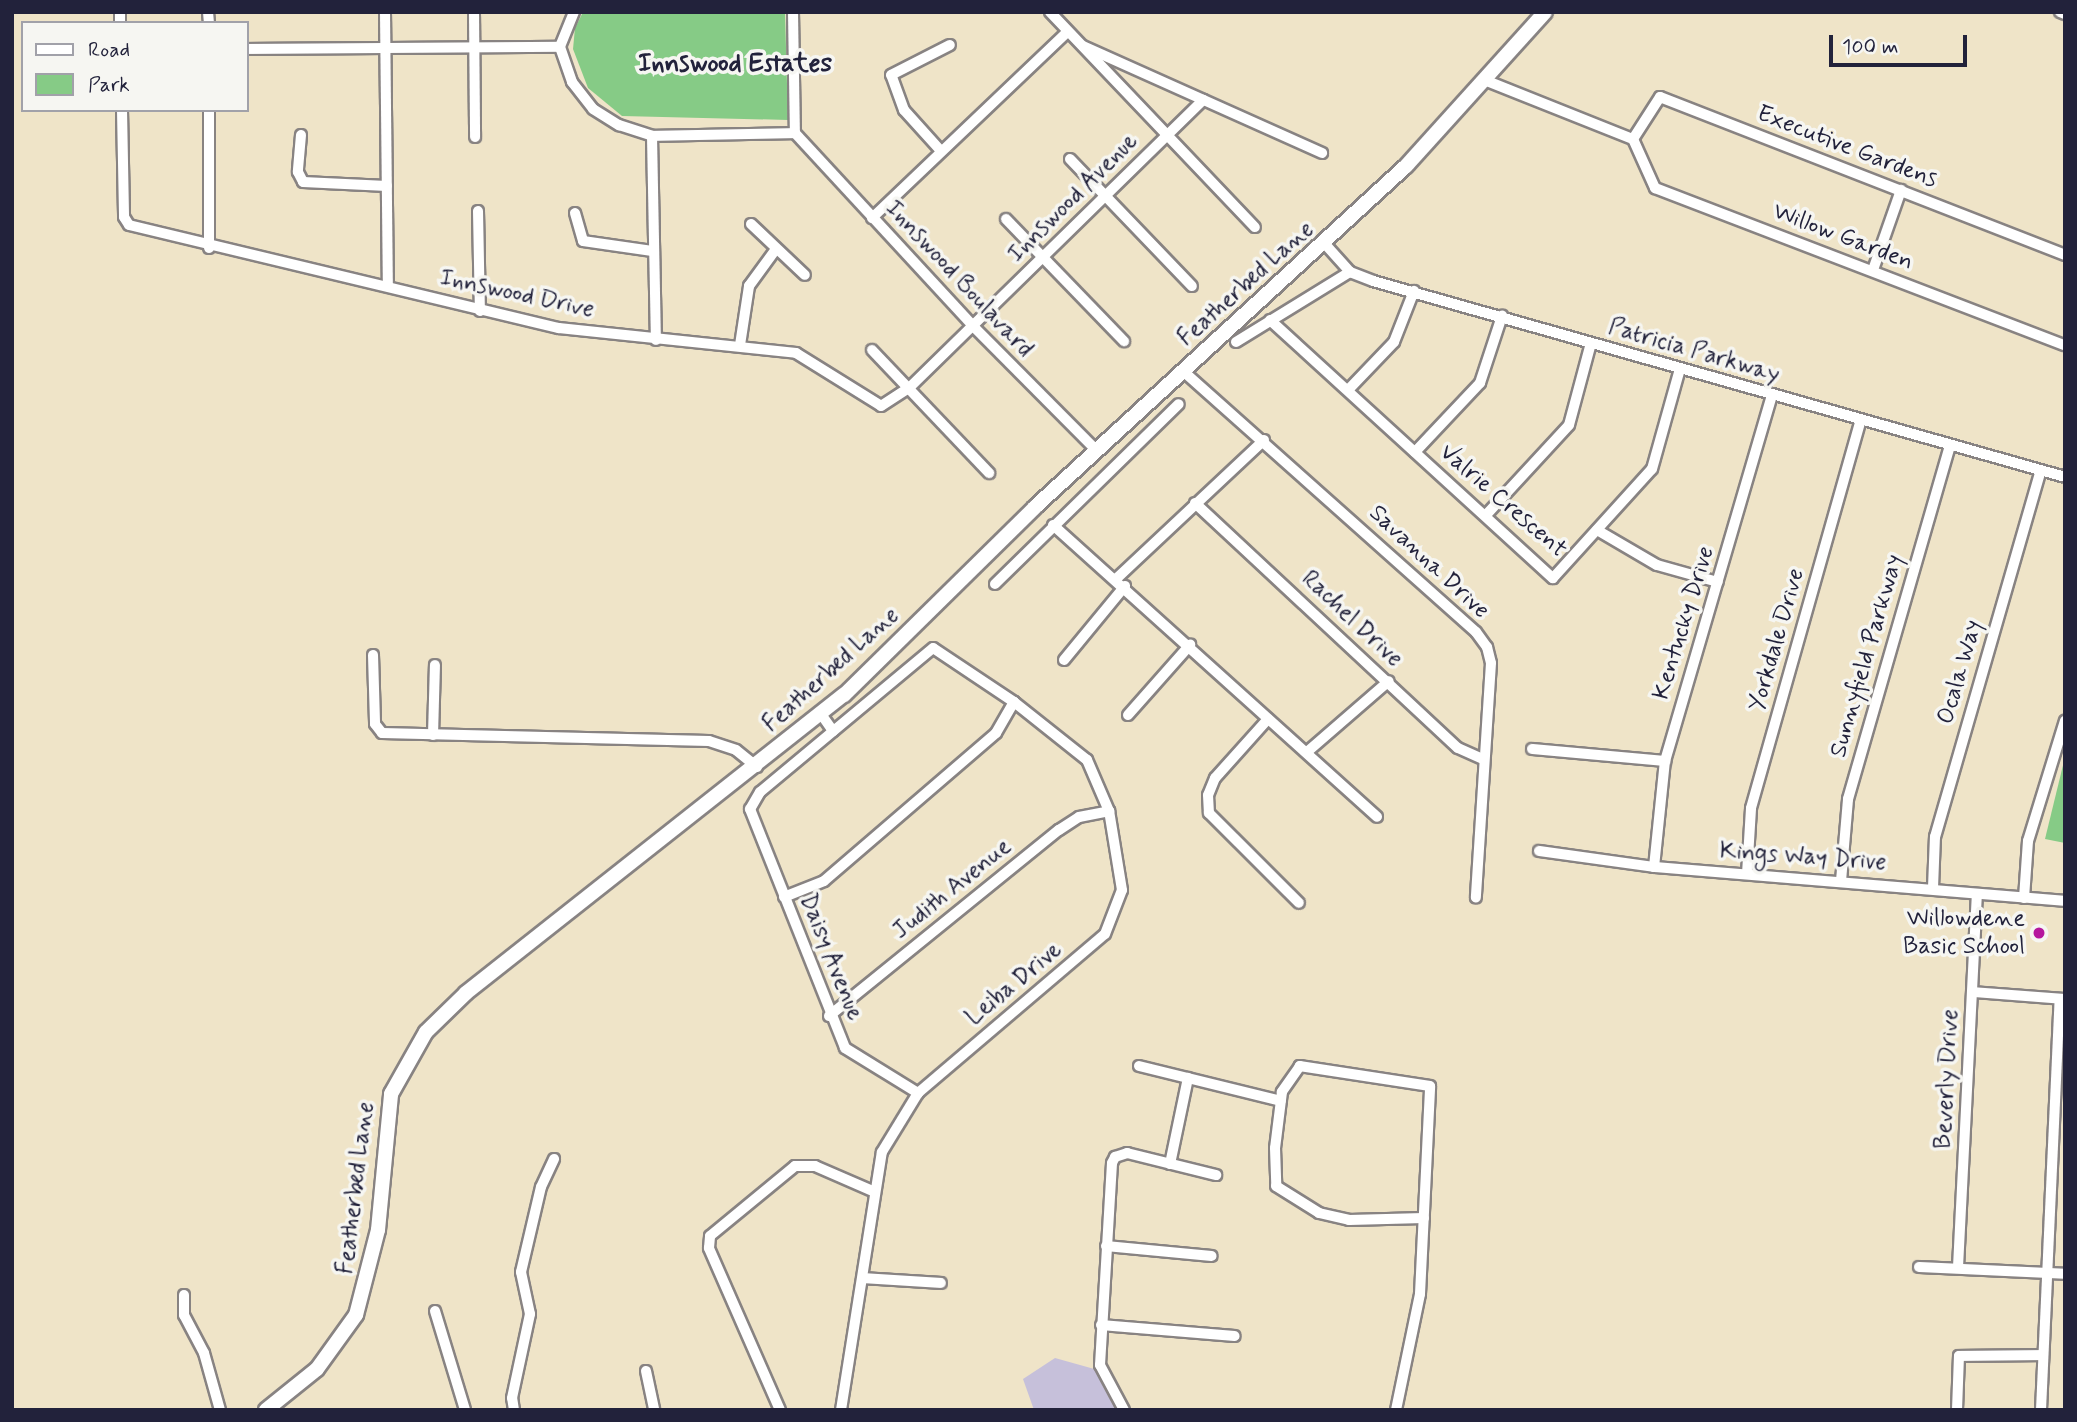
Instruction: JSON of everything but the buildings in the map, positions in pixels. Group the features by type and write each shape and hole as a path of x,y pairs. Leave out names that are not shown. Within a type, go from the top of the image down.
{"main road":[{"name":"Featherbed Lane","path":"266,1410 317,1368 356,1315 377,1230 391,1094 426,1032 466,993 757,767 821,714 1096,450 1325,244 1487,81 1545,12"}],"street":[{"path":"385,12 388,286"},
{"path":"474,12 475,136"},
{"path":"574,12 560,47 572,82 593,109 652,136 794,133 793,12"},
{"path":"1050,12 1066,33 1255,227"},
{"path":"872,218 1066,33"},
{"path":"1077,44 1322,153"},
{"path":"941,151 904,110 891,75 950,45"},
{"path":"248,50 473,51 560,47"},
{"path":"1487,81 1633,139"},
{"name":"Executive Gardens","path":"1633,139 1660,97 2065,255"},
{"name":"Innswood Avenue","path":"973,326 1203,100"},
{"name":"Innswood Drive","path":"122,112 126,222 209,248 388,286 480,311 559,328 656,340 740,345 814,359 881,406 909,388 973,326"},
{"path":"209,112 209,248"},
{"name":"Innswood Boulavard","path":"794,133 973,326 1096,450"},
{"path":"301,135 298,172 303,182 387,186"},
{"path":"652,136 652,251 656,340"},
{"name":"Willow Garden","path":"1633,139 1655,188 2065,345"},
{"path":"1070,159 1192,286"},
{"path":"1873,270 1901,190"},
{"path":"478,211 480,311"},
{"path":"575,212 583,241 652,251"},
{"path":"1006,219 1124,341"},
{"path":"751,224 805,275"},
{"path":"1236,342 1350,272 1325,244"},
{"path":"740,345 749,286 776,249"},
{"name":"Patricia Parkway","path":"1350,272 1680,369 2065,477"},
{"path":"1349,389 1394,342 1414,291"},
{"path":"1415,452 1480,383 1502,316"},
{"name":"Valrie Crescent","path":"1270,320 1349,389 1553,578 1652,469 1680,369"},
{"path":"1486,515 1569,425 1591,343"},
{"path":"872,350 989,473"},
{"name":"Savanna Drive","path":"1184,371 1476,632 1487,648 1491,663 1476,898"},
{"name":"Kentucky Drive","path":"1654,867 1665,761 1772,394"},
{"path":"995,584 1179,404"},
{"name":"Yorkdale Drive","path":"1747,874 1751,808 1861,420"},
{"path":"1064,660 1120,582 1195,503 1264,440"},
{"name":"Sunnyfield Parkway","path":"1841,881 1848,799 1950,445"},
{"name":"Ocala Way","path":"1933,888 1935,837 2041,470"},
{"name":"Rachel Drive","path":"1195,503 1458,748 1483,759"},
{"path":"1053,525 1190,645 1377,817"},
{"path":"1597,530 1657,565 1718,582"},
{"path":"1128,715 1190,645"},
{"name":"Leiba Drive","path":"833,732 933,648 1014,702 1087,760 1109,811 1122,890 1105,934 918,1093 882,1152 841,1410"},
{"path":"373,655 376,729 382,733 709,741 736,750 757,767"},
{"path":"433,735 435,665"},
{"path":"1307,752 1389,681"},
{"path":"784,897 824,881 996,733 1014,702"},
{"path":"821,714 833,732"},
{"path":"1268,719 1215,778 1208,795 1209,813 1299,903"},
{"path":"2024,898 2028,841 2065,721"},
{"name":"Daisy Avenue","path":"833,732 753,802 754,820 829,1016 845,1048 918,1093"},
{"path":"1532,749 1665,761"},
{"name":"Judith Avenue","path":"829,1016 1059,830 1079,817 1109,811"},
{"name":"Kings Way Drive","path":"1539,851 1654,867 2065,901"},
{"name":"Beverly Drive","path":"1958,1267 1978,894"},
{"path":"1973,992 2062,999 2041,1410"},
{"path":"1139,1066 1281,1101"},
{"path":"1396,1410 1420,1294 1424,1218 1430,1086 1300,1066 1281,1101 1275,1148 1276,1185 1319,1213 1339,1218 1424,1218"},
{"path":"1170,1164 1188,1078"},
{"path":"1124,1410 1100,1364 1106,1246 1115,1157 1127,1153 1216,1175"},
{"path":"514,1410 512,1398 530,1314 521,1272 541,1187 554,1159"},
{"path":"780,1410 709,1248 710,1236 795,1166 815,1166 874,1192"},
{"path":"1106,1246 1212,1256"},
{"path":"1919,1267 2065,1274"},
{"path":"863,1278 941,1283"},
{"path":"184,1295 184,1315 204,1353 220,1410"},
{"path":"435,1311 465,1410"},
{"path":"1101,1325 1235,1336"},
{"path":"1957,1410 1959,1356 2043,1355"},
{"path":"646,1371 654,1410"}],"shaded area":[{"path":"1055,1358 1105,1372 1129,1410 1034,1410 1023,1379"}],"green space":[{"path":"583,12 785,12 788,120 622,116 588,88 573,49 575,28"},
{"path":"2065,757 2065,843 2045,839"}],"place":[{"name":"Willowdene Basic School","path":"2039,933"}],"district":[{"name":"Innswood Estates","path":"735,65"}]}
